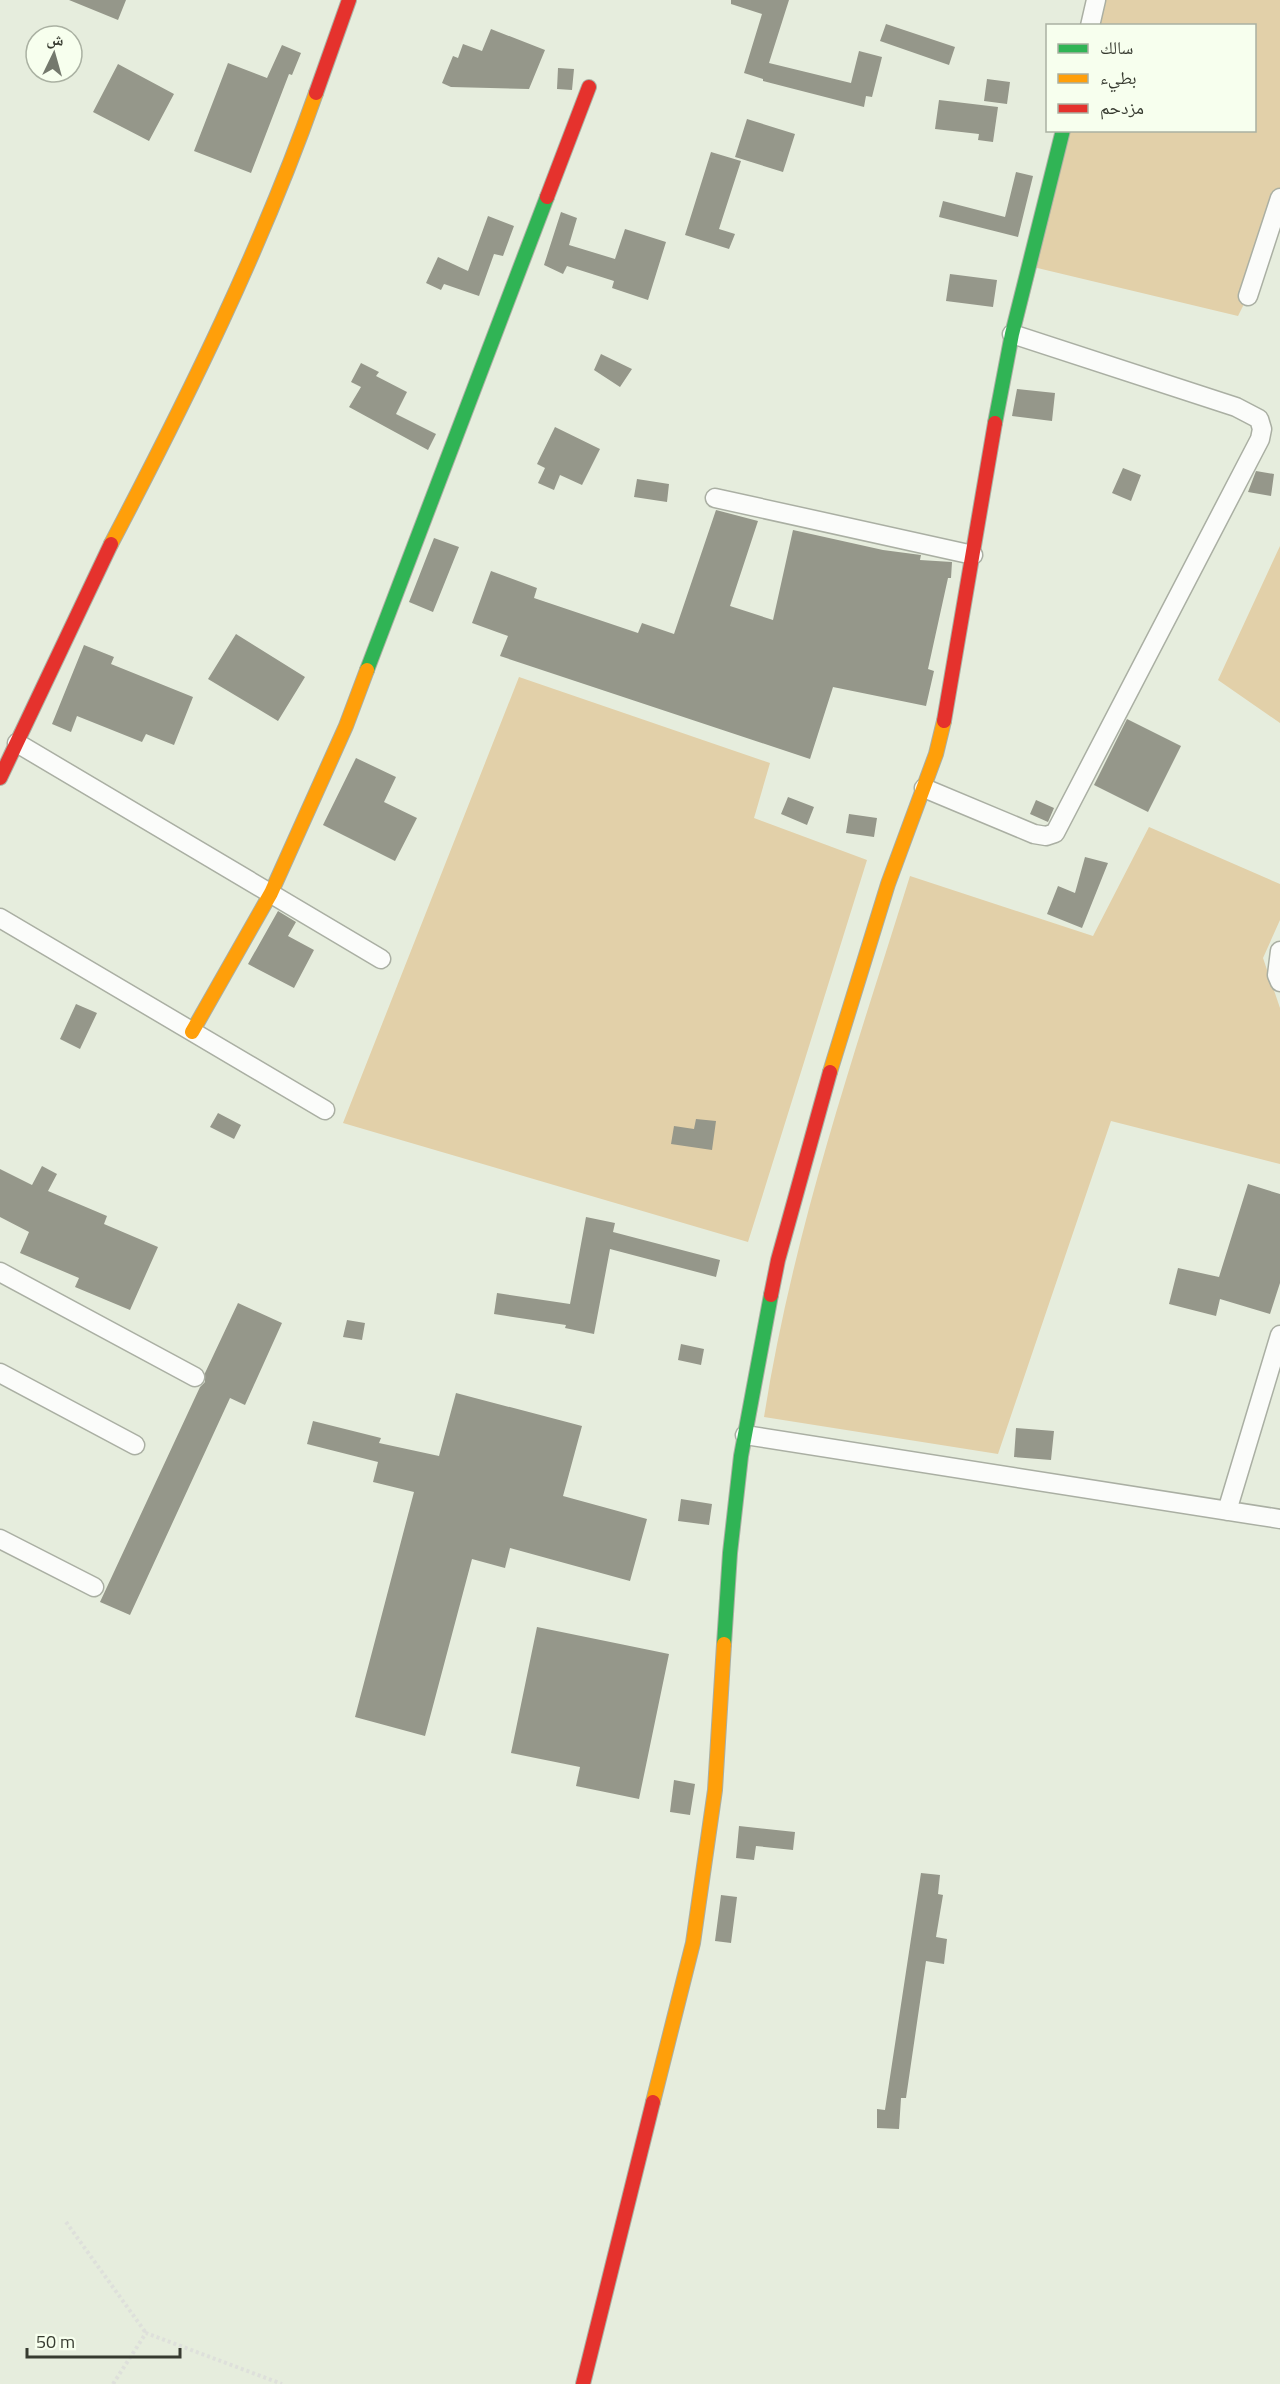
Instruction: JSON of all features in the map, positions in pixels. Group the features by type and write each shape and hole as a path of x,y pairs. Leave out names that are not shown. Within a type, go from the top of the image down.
{"street":[{"path":"0,778 92,581 155,460 254,252 293,158 349,0"},
{"path":"1090,24 1096,0"},
{"path":"192,1032 271,893 350,716 589,87"},
{"path":"583,2384 679,2005 695,1933 715,1790 730,1553 745,1435 778,1260 839,1038 888,884 924,788 946,712 1012,334 1062,132"},
{"path":"1248,296 1280,198"},
{"path":"924,788 1034,834 1046,836 1055,833 1260,440 1262,429 1259,419 1236,407 1012,334"},
{"path":"715,498 973,555"},
{"path":"16,743 381,959"},
{"path":"0,918 325,1110"},
{"path":"1280,951 1277,975 1280,982"},
{"path":"0,1272 195,1377"},
{"path":"1227,1511 1280,1335"},
{"path":"0,1373 135,1445"},
{"path":"745,1435 856,1450 1280,1519"},
{"path":"0,1539 94,1587"}],"path":[{"path":"66,2222 146,2333 282,2384"},
{"path":"113,2384 146,2333"}],"shaded area":[{"path":"1096,0 1280,0 1280,198 1248,296 1238,316 1029,266 1063,132 1256,132 1256,24 1090,24"},
{"path":"1280,546 1280,723 1218,680"},
{"path":"519,677 770,763 754,818 867,860 748,1242 343,1123"},
{"path":"1149,827 1280,884 1280,920 1263,958 1280,1008 1280,1164 1111,1121 998,1454 764,1417 776,1348 808,1212 847,1077 910,876 1093,936"}],"building":[{"path":"69,0 126,0 118,20"},
{"path":"731,0 789,0 769,63 851,83 859,51 882,57 872,97 866,96 864,107 763,81 763,79 744,73 762,14 731,4"},
{"path":"886,24 955,47 949,65 880,41"},
{"path":"491,29 545,50 529,89 451,87 442,83 453,56 458,58 463,44 482,51"},
{"path":"282,45 301,53 292,75 289,74 251,173 194,151 228,63 267,78"},
{"path":"118,64 174,94 149,141 93,112"},
{"path":"558,68 574,69 572,90 557,89"},
{"path":"987,79 1010,82 1007,104 984,101"},
{"path":"939,100 998,107 993,142 978,140 979,134 935,129"},
{"path":"747,119 795,134 783,172 735,157"},
{"path":"711,152 741,161 719,229 735,234 729,249 685,235"},
{"path":"1016,172 1033,176 1018,237 939,217 943,201 1005,217"},
{"path":"561,212 577,218 569,245 615,259 625,229 666,242 648,300 612,288 614,281 567,266 563,274 544,265"},
{"path":"488,216 514,226 503,256 494,254 479,296 444,284 441,290 426,283 438,257 468,271"},
{"path":"950,274 997,280 993,307 946,301"},
{"path":"601,354 632,369 620,387 594,370"},
{"path":"361,363 379,372 376,376 407,392 396,414 436,434 428,450 349,407 361,387 351,382"},
{"path":"1017,389 1055,393 1052,421 1012,416"},
{"path":"555,427 600,449 582,485 560,475 554,490 538,483 545,468 537,464"},
{"path":"1123,468 1141,475 1131,501 1112,493"},
{"path":"1256,471 1274,474 1271,496 1248,492"},
{"path":"637,479 669,484 667,502 634,497"},
{"path":"716,510 758,521 730,606 773,620 793,530 883,550 921,555 920,560 952,562 951,578 948,578 928,669 934,671 926,706 833,687 810,759 500,656 508,636 472,623 491,571 537,588 534,598 638,633 642,623 674,634"},
{"path":"434,538 459,547 433,612 409,602"},
{"path":"236,634 305,677 278,721 208,679"},
{"path":"84,645 114,657 111,664 193,697 174,745 146,734 142,742 77,716 71,732 52,724"},
{"path":"1127,719 1181,746 1148,812 1094,785"},
{"path":"356,758 396,777 384,802 417,818 395,861 323,825"},
{"path":"788,797 814,807 807,825 781,814"},
{"path":"1036,800 1054,808 1048,822 1030,814"},
{"path":"849,814 877,818 874,837 846,833"},
{"path":"1085,857 1108,863 1082,928 1047,914 1058,886 1075,893"},
{"path":"278,911 296,922 288,936 314,950 294,988 248,964"},
{"path":"76,1004 97,1013 80,1049 60,1039"},
{"path":"218,1113 241,1125 234,1139 210,1127"},
{"path":"696,1119 716,1121 712,1150 671,1144 674,1126 694,1129"},
{"path":"42,1166 57,1174 48,1191 107,1216 104,1224 158,1247 130,1310 75,1287 79,1278 20,1253 29,1232 0,1217 0,1169 32,1185"},
{"path":"1248,1184 1280,1194 1280,1283 1270,1314 1220,1299 1216,1316 1169,1304 1178,1268 1219,1277"},
{"path":"586,1217 615,1223 613,1232 720,1260 716,1277 610,1249 594,1334 565,1328 566,1325 494,1314 497,1293 570,1304"},
{"path":"238,1303 282,1323 245,1405 230,1398 130,1615 100,1602 200,1387 205,1382 205,1373"},
{"path":"347,1320 365,1323 362,1340 343,1337"},
{"path":"681,1344 704,1349 701,1365 678,1360"},
{"path":"456,1393 582,1426 563,1496 647,1519 630,1581 510,1548 505,1568 472,1559 425,1736 355,1717 414,1492 373,1482 378,1462 307,1444 313,1421 381,1438 379,1443 439,1456"},
{"path":"1016,1428 1054,1431 1051,1460 1014,1457"},
{"path":"681,1499 712,1504 709,1525 678,1521"},
{"path":"537,1627 669,1654 639,1799 576,1786 580,1767 511,1753"},
{"path":"674,1780 695,1784 690,1815 670,1812"},
{"path":"739,1826 795,1832 793,1850 756,1846 754,1860 736,1858"},
{"path":"921,1873 940,1875 938,1894 943,1895 936,1937 947,1939 944,1964 926,1961 906,2098 901,2098 899,2129 877,2128 877,2109 885,2110"},
{"path":"721,1895 737,1897 731,1943 715,1941"}],"traffic: fast":[{"path":"995,423 1012,334 1062,132"},
{"path":"367,670 547,197"},
{"path":"724,1644 730,1553 741,1456 771,1295"}],"traffic: slow":[{"path":"111,544 222,322 272,209 316,93"},
{"path":"192,1032 271,893 346,726 367,670"},
{"path":"830,1072 888,884 936,754 944,721"},
{"path":"653,2102 693,1943 715,1790 724,1644"}],"traffic: jam":[{"path":"316,93 349,0"},
{"path":"547,197 589,87"},
{"path":"944,721 995,423"},
{"path":"0,778 111,544"},
{"path":"771,1295 778,1260 830,1072"},
{"path":"583,2384 653,2102"}]}
